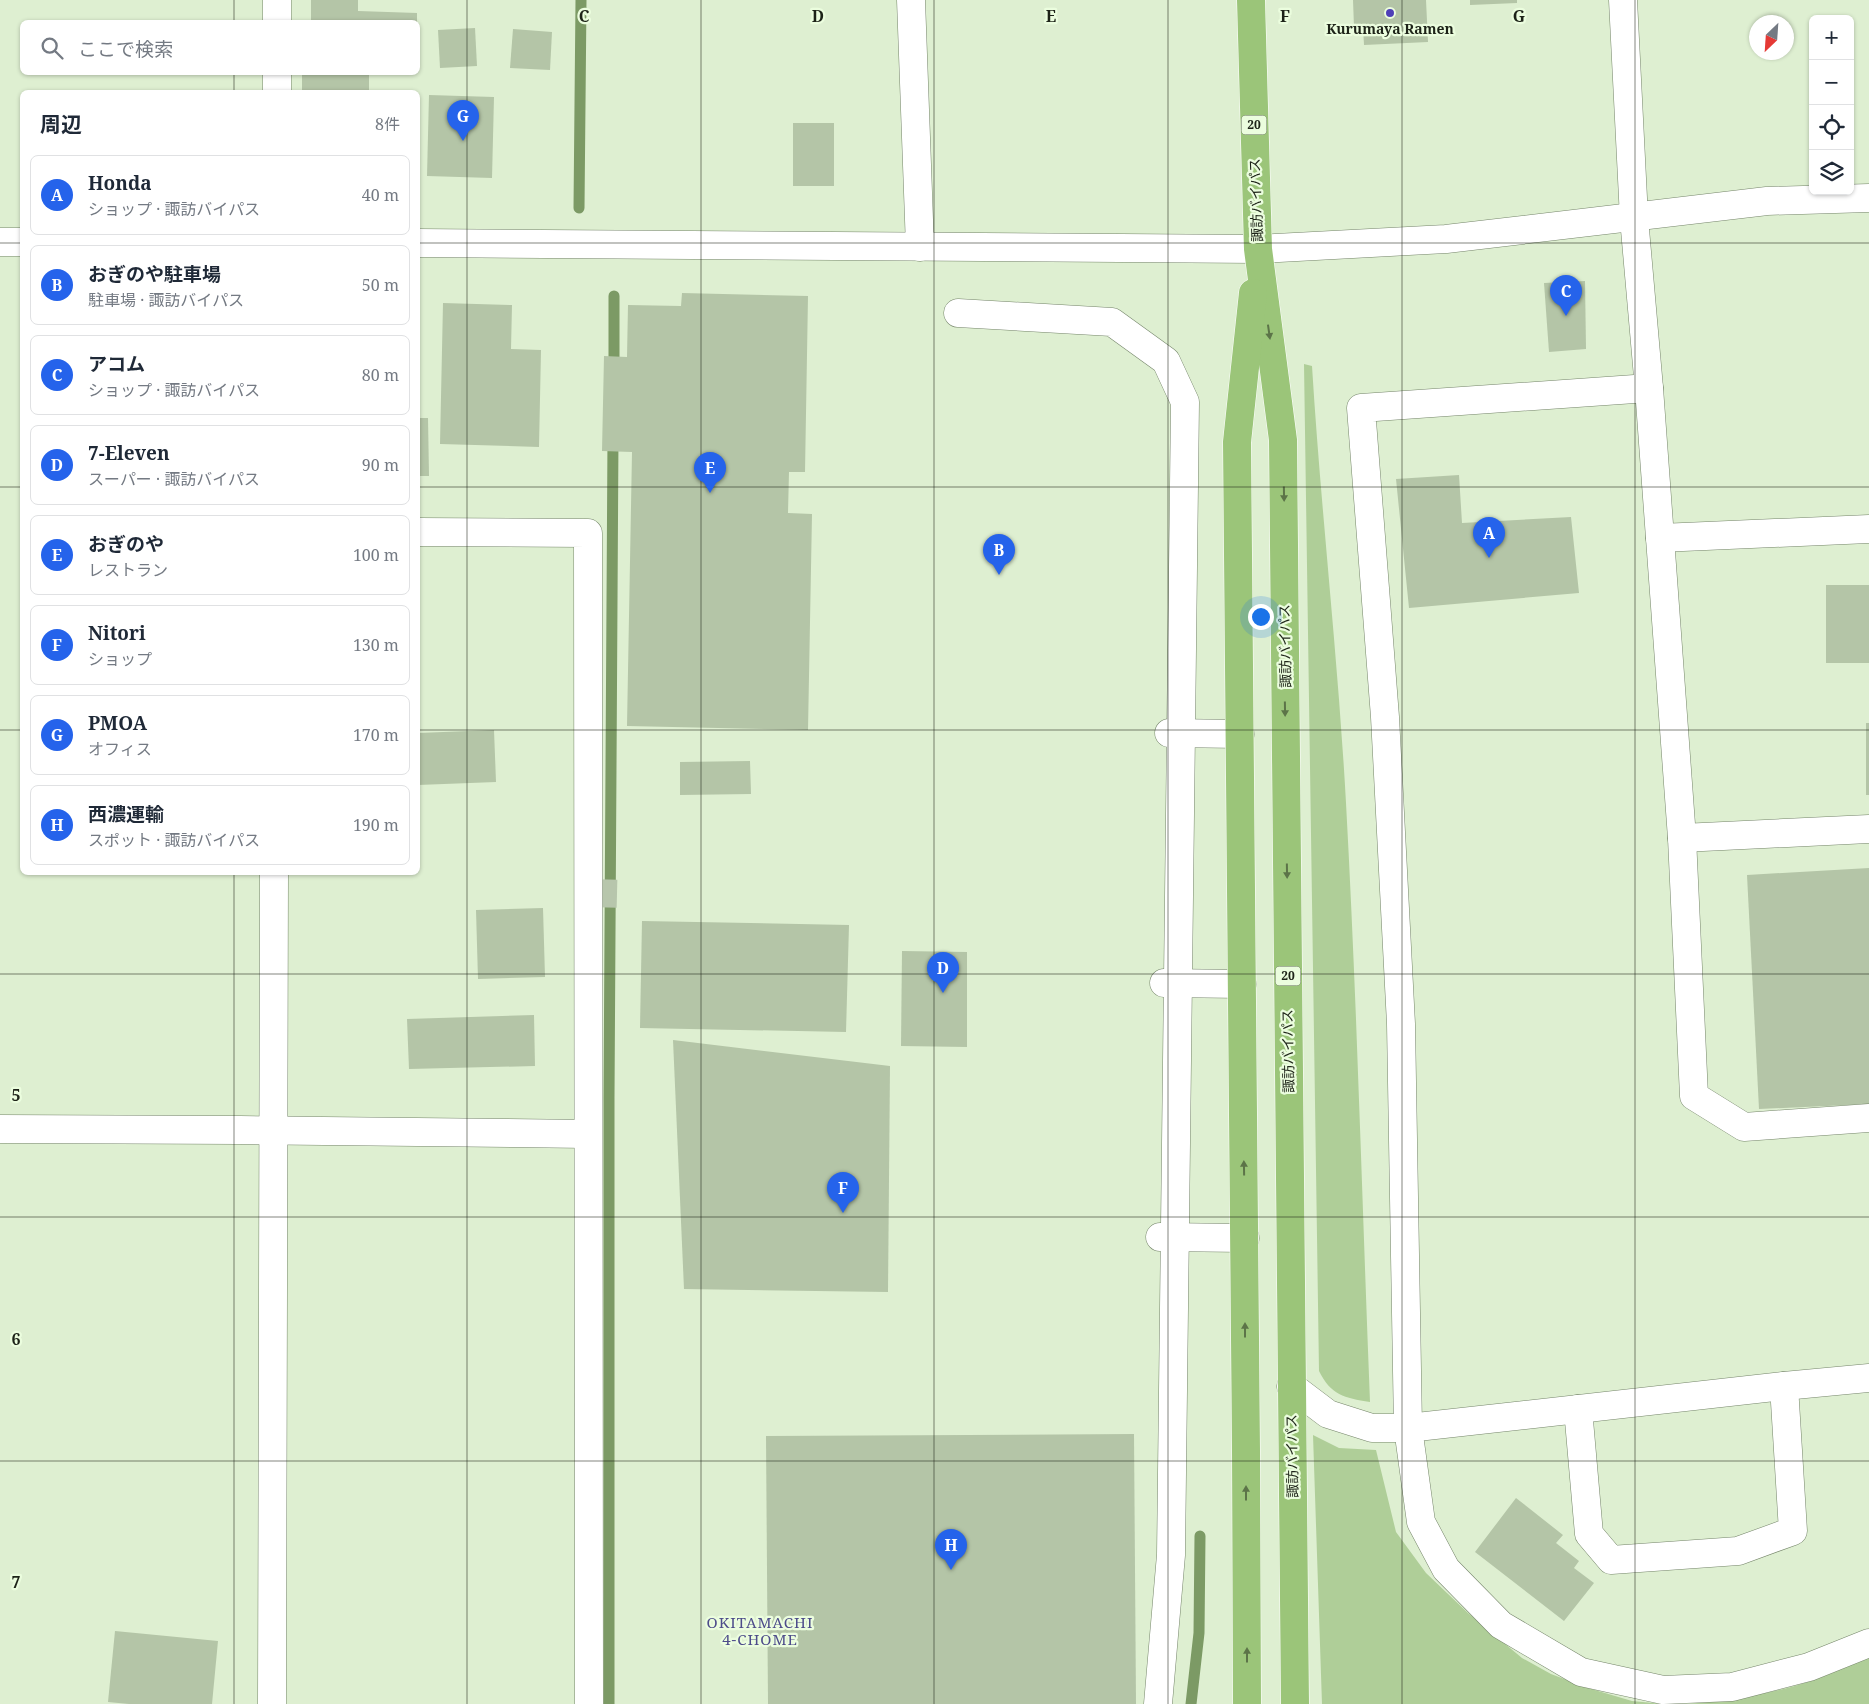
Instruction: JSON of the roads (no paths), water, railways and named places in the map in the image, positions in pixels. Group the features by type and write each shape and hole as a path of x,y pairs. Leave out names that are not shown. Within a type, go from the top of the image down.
{"highway":[{"name":"諏訪バイパス","path":"1251,0 1258,249 1283,440 1295,1704"},
{"name":"諏訪バイパス","path":"1247,1704 1245,1238 1237,442 1258,249"}],"street":[{"path":"276,0 277,20"},
{"path":"911,0 920,247"},
{"path":"1623,0 1634,218 1649,388 1682,838 1694,1096 1744,1127 1869,1118"},
{"path":"277,75 277,90"},
{"path":"420,243 1258,249 1446,239 1767,202 1869,198"},
{"path":"0,242 20,242"},
{"path":"958,313 1112,322 1166,361 1185,402 1175,733 1167,1237 1171,1556 1158,1704"},
{"path":"1649,388 1361,408 1385,717 1401,1024 1408,1428 1421,1522 1446,1569 1501,1624 1581,1672 1663,1690 1732,1687 1809,1667 1869,1643"},
{"path":"1660,538 1869,529"},
{"path":"420,532 588,532 589,1704"},
{"path":"1175,733 1240,734"},
{"path":"1682,838 1869,829"},
{"path":"272,1704 274,875"},
{"path":"1171,983 1242,984"},
{"path":"0,1129 588,1134"},
{"path":"1167,1237 1245,1238"},
{"path":"1291,1386 1328,1414 1372,1428 1408,1428 1869,1378"},
{"path":"1578,1409 1589,1534 1612,1560 1738,1551 1793,1531 1784,1386"}],"waterway":[{"path":"579,208 581,0"},
{"path":"614,296 614,372"},
{"path":"609,1704 609,1098 613,436"},
{"path":"1191,1704 1199,1633 1200,1536"}],"tunnel":[{"path":"589,893 629,894"}],"place":[{"name":"Kurumaya Ramen","path":"1390,13"},
{"name":"PMOA","path":"463,141"},
{"name":"アコム","path":"1566,316"},
{"name":"おぎのや","path":"710,493"},
{"name":"Honda","path":"1489,558"},
{"name":"おぎのや駐車場","path":"999,575"},
{"name":"7-Eleven","path":"943,993"},
{"name":"Nitori","path":"843,1213"},
{"name":"西濃運輸","path":"951,1570"}],"district":[{"name":"OKITAMACHI 4-CHOME","path":"760,1632"}]}
